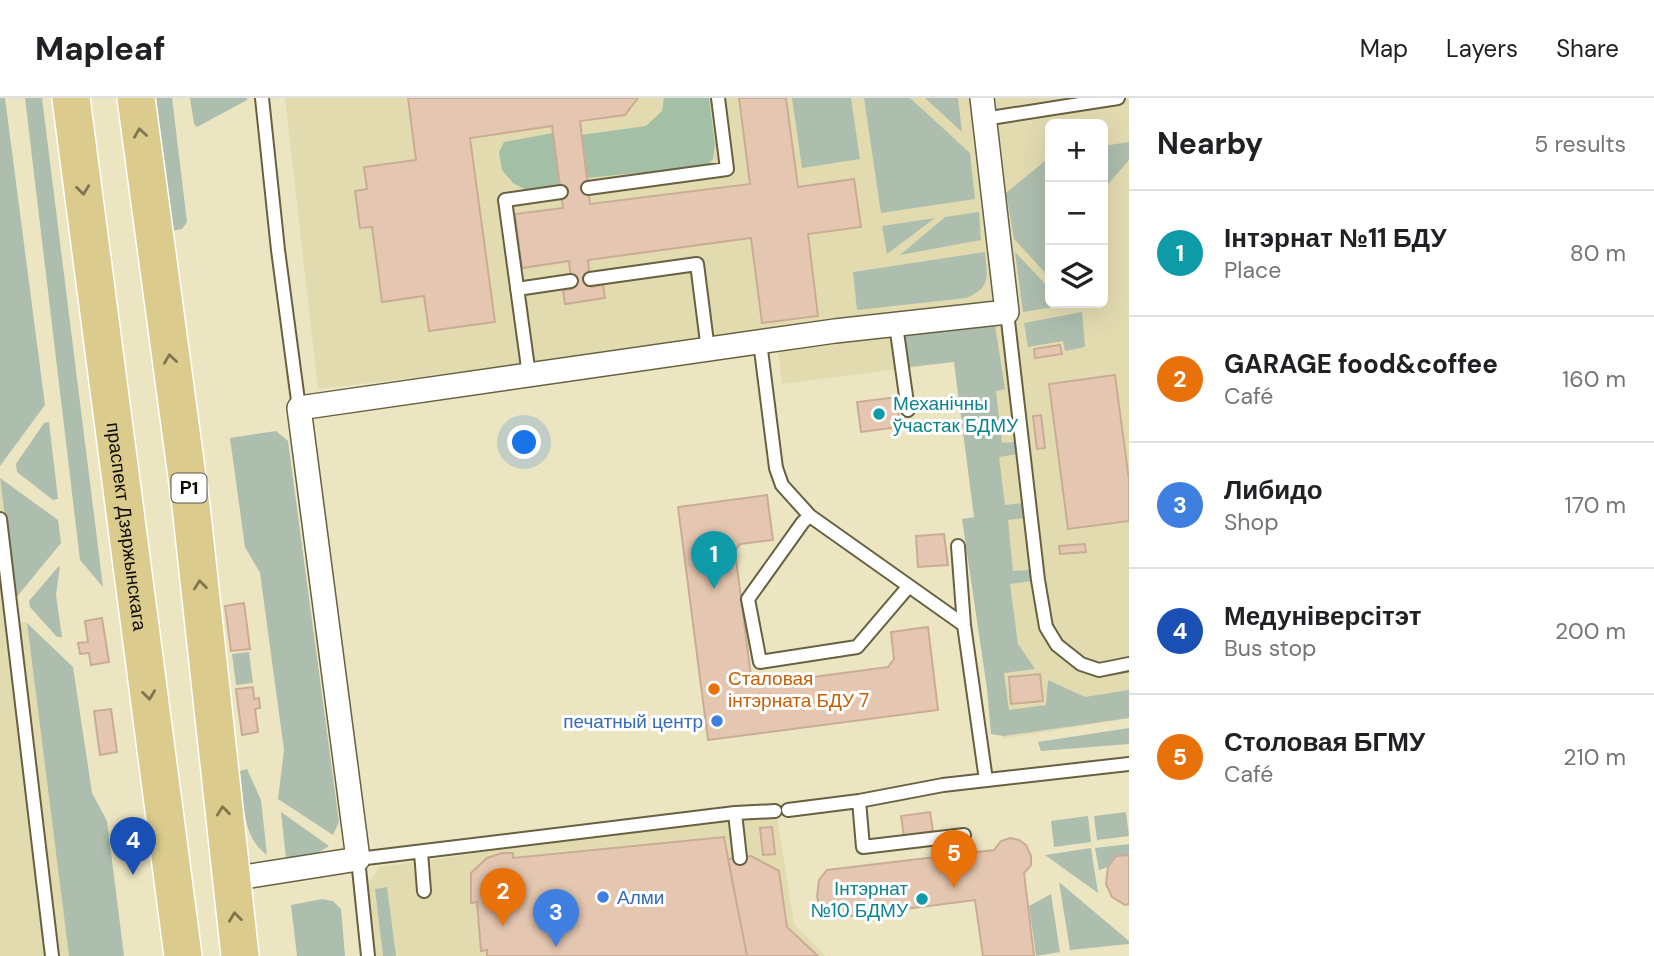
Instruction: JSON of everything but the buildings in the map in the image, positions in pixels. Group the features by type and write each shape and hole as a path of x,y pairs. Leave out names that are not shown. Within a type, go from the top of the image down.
{"main road":[{"name":"праспект Дзяржынскага","path":"71,98 183,956"},
{"name":"Р1","path":"136,98 191,506 240,956"},
{"path":"175,886 230,879"}],"street":[{"path":"230,879 358,859 299,408 760,342 1007,312 983,108"}],"lane":[{"path":"262,98 278,250 299,408"},
{"path":"588,188 727,169 718,98"},
{"path":"983,108 1118,98"},
{"path":"529,375 505,200 561,192"},
{"path":"590,279 697,264 708,350"},
{"path":"517,289 571,281"},
{"path":"1007,312 1038,580 1046,627 1062,650 1081,664 1099,670 1129,664"},
{"path":"896,325 908,410"},
{"path":"760,342 776,468 782,485 810,516 964,625"},
{"path":"810,516 748,599 760,662 857,646 909,586"},
{"path":"0,519 52,956"},
{"path":"958,546 964,625 986,780"},
{"path":"368,956 358,859 735,813 859,801 943,785 1129,764"},
{"path":"859,801 863,847 964,835"},
{"path":"735,813 740,858"},
{"path":"421,852 424,891"}],"shaded area":[{"path":"285,98 1129,98 1129,718 1003,739 954,362 782,384 776,331 318,389"},
{"path":"0,481 18,622 27,623 69,956 0,956"},
{"path":"777,816 794,924 826,956 375,956 367,886 379,867 612,834"}],"green space":[{"path":"0,98 5,98 45,405 0,466"},
{"path":"25,98 42,98 103,587 80,560"},
{"path":"156,98 172,98 187,222 182,229 172,231"},
{"path":"190,98 247,100 197,127 194,124"},
{"path":"664,98 709,98 715,144 713,159 706,166 587,178 581,135 646,126 662,111"},
{"path":"792,98 851,98 860,159 802,168"},
{"path":"864,98 910,98 970,153 975,199 881,213"},
{"path":"925,98 958,98 962,132"},
{"path":"553,133 560,185 526,190 513,183 502,170 499,152 504,142"},
{"path":"1129,142 1129,160 1108,184 1108,182 1108,145"},
{"path":"1045,161 1045,273 1014,239 1006,193"},
{"path":"979,212 981,240 900,255 945,217"},
{"path":"935,218 887,254 882,226"},
{"path":"985,252 987,274 984,285 966,298 857,310 853,272"},
{"path":"1015,252 1045,284 1045,308 1048,308 1023,312"},
{"path":"1082,312 1085,347 1065,351 1063,341 1028,347 1024,323"},
{"path":"994,319 1005,389 996,391 1002,443 1016,442 1017,454 999,457 1005,505 1023,503 1025,518 1008,520 1013,571 1030,570 1031,581 1010,584 1018,644 1035,669 1004,673 1009,710 1046,705 1048,680 1085,697 1129,690 1129,718 1003,736 991,734 962,519 974,517 954,362 909,367 904,331"},
{"path":"49,422 58,499 53,500 17,472 16,464 44,423"},
{"path":"276,431 288,441 339,822 333,835 278,799 284,750 260,573 245,547 230,438"},
{"path":"0,478 58,520 61,543 15,599"},
{"path":"60,566 56,595 62,637 57,637 30,607 29,601"},
{"path":"27,623 73,667 92,793 107,821 124,956 69,956"},
{"path":"249,652 253,683 236,685 232,654"},
{"path":"1129,728 1129,744 1041,751 1038,742"},
{"path":"247,769 261,800 267,855 252,838 245,817 240,771"},
{"path":"281,812 329,846 309,855 286,858"},
{"path":"1126,812 1129,836 1097,840 1094,816"},
{"path":"1088,816 1091,842 1054,847 1051,821"},
{"path":"1129,844 1129,855 1116,856 1108,867 1099,870 1095,848"},
{"path":"1091,848 1098,893 1045,855"},
{"path":"1059,882 1129,941 1129,944 1070,950"},
{"path":"387,887 396,956 383,956 375,889"},
{"path":"1051,894 1060,952 1036,956 1029,906"},
{"path":"322,899 333,901 341,909 345,956 297,956 291,905"}],"place":[{"name":"Механічны ўчастак БДМУ","path":"879,414"},
{"name":"Інтэрнат №11 БДУ","path":"714,589"},
{"name":"Сталовая інтэрната БДУ 7","path":"714,689"},
{"name":"печатный центр","path":"717,721"},
{"name":"Медуніверсітэт","path":"133,875"},
{"name":"Столовая БГМУ","path":"954,888"},
{"name":"Алми","path":"603,897"},
{"name":"Інтэрнат №10 БДМУ","path":"922,899"},
{"name":"GARAGE food&coffee","path":"503,926"},
{"name":"Либидо","path":"556,947"}]}
